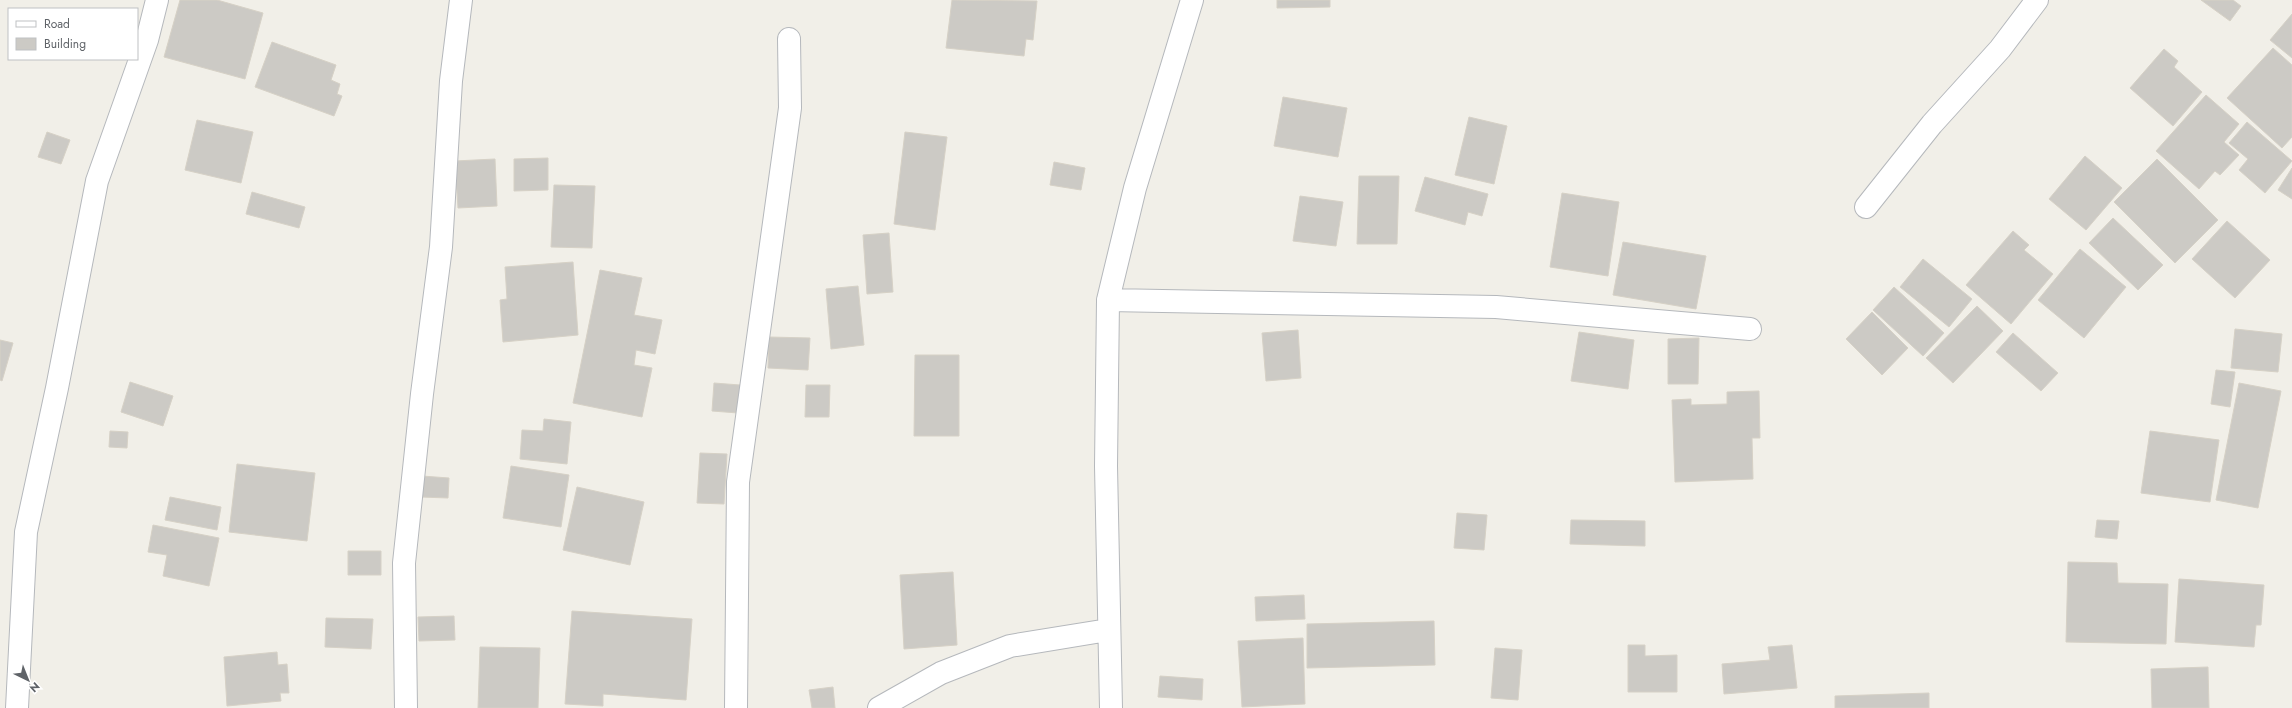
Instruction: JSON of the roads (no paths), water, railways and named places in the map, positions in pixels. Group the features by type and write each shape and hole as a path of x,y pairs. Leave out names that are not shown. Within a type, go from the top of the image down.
{"street":[{"path":"17,708 26,532 57,388 97,181 147,40 157,0"},
{"path":"406,708 404,563 422,394 441,247 451,81 461,0"},
{"path":"1111,708 1108,630 1106,466 1108,300 1136,188 1192,0"},
{"path":"1866,207 1932,124 2000,48 2036,0"},
{"path":"736,708 738,482 790,108 789,39"},
{"path":"1108,300 1496,307 1750,329"},
{"path":"879,708 940,673 1010,646 1108,630"}]}
